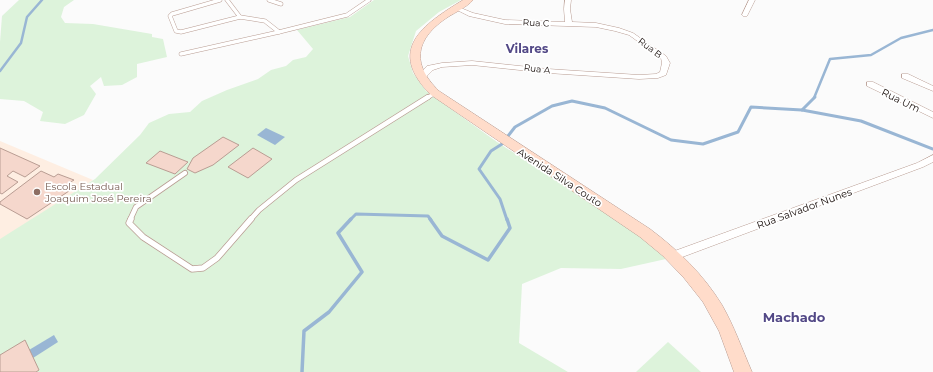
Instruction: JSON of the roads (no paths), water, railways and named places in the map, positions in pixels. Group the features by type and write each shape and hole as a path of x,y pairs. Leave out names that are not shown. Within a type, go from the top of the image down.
{"main road":[{"name":"Avenida Silva Couto","path":"469,0 430,26 419,40 415,54 415,62 423,82 434,93 645,232 674,256 716,309 724,323 743,372"}],"street":[{"path":"568,0 567,9 569,25"},
{"path":"745,15 752,0"},
{"name":"Rua C","path":"456,8 471,15 505,22 596,25 617,29"},
{"name":"Rua B","path":"617,29 631,34 664,58 666,63 663,73 658,76"},
{"name":"Rua A","path":"421,76 430,68 442,65 472,63 548,71 639,77 658,76"},
{"path":"905,76 933,89"},
{"name":"Rua Um","path":"870,84 933,115"},
{"name":"Rua Salvador Nunes","path":"674,256 933,158"}],"lane":[{"path":"220,0 172,14 170,16 176,31 181,32 240,17 265,21 279,32"},
{"path":"227,0 240,17"},
{"path":"269,0 281,4"},
{"path":"181,54 347,15 369,0"},
{"path":"185,173 136,207 129,223 143,237 192,268 203,268 217,258 259,210 296,180 434,93"}],"water":[{"path":"266,128 285,137 275,145 257,135"},
{"path":"54,335 58,342 33,358 29,350"}],"waterway":[{"path":"0,71 21,43 27,17 42,0"},
{"path":"814,98 830,59 871,55 901,38 933,30"},
{"path":"802,110 814,98"},
{"path":"508,136 515,127 552,106 572,101 605,108 671,140 703,144 738,132 751,107 802,110"},
{"path":"802,110 861,121 933,149"},
{"path":"502,144 491,151 479,169 500,199 507,220"},
{"path":"351,219 356,214 428,216 431,220"},
{"path":"302,372 304,331 329,312 362,272 338,233 351,219"},
{"path":"430,219 442,236 488,260 510,228 507,219"}],"place":[{"name":"Escola Estadual Joaquim José Pereira","path":"37,192"}],"district":[{"name":"Vilares","path":"527,49"},
{"name":"Machado","path":"794,317"}]}
